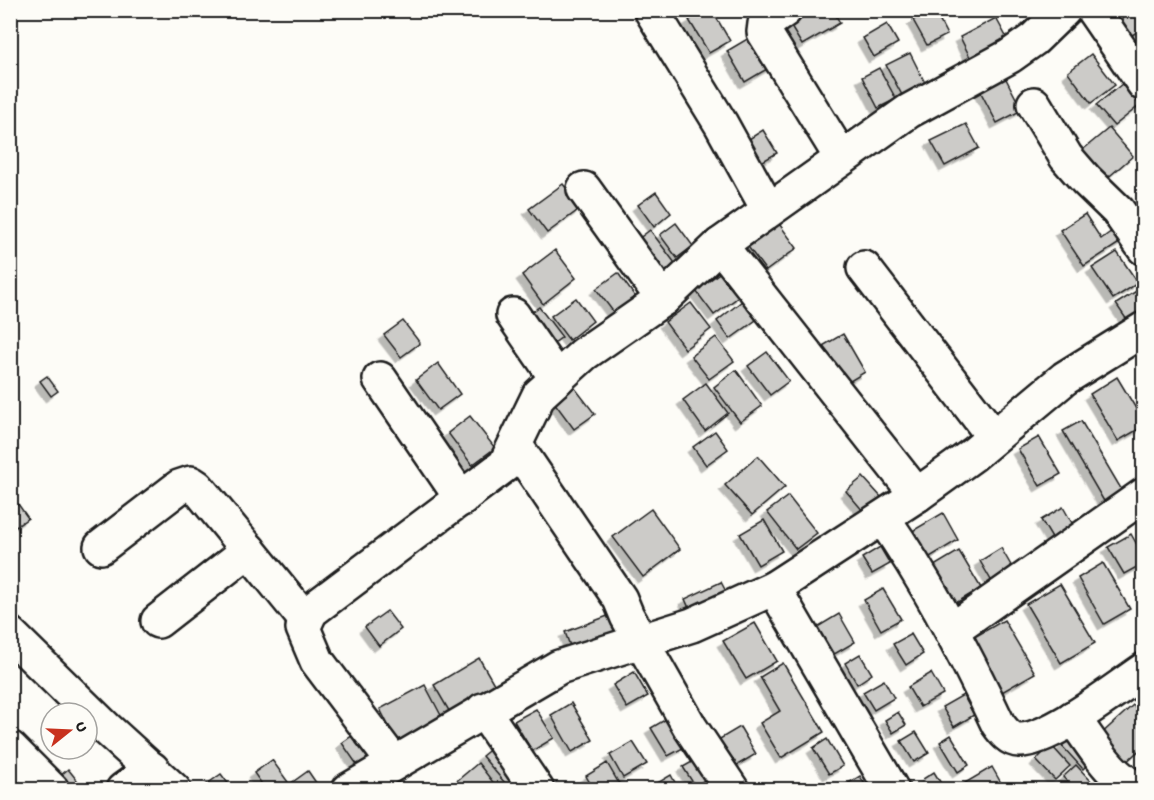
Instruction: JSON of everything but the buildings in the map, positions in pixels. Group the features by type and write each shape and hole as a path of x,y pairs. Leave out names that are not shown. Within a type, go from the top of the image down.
{"street":[{"path":"651,10 768,209"},
{"path":"786,10 765,24 764,32 841,157"},
{"path":"394,763 317,661 305,638 305,619 311,611 505,465 539,395 584,354 663,298 720,245 841,157 909,111 1010,56 1034,39 1064,10"},
{"path":"1094,10 1143,84"},
{"path":"1034,104 1066,157 1118,211 1143,248"},
{"path":"584,189 663,298"},
{"path":"720,245 917,495"},
{"path":"864,268 993,436"},
{"path":"513,315 557,379"},
{"path":"354,788 559,667 692,625 774,588 917,495 974,454 1065,378 1143,329"},
{"path":"380,379 462,498"},
{"path":"516,446 620,600 690,727 732,789"},
{"path":"101,547 179,487 191,483 197,487 305,619"},
{"path":"952,630 1143,495"},
{"path":"884,518 908,554 952,630 998,724 1006,735 1017,741 1031,738 1073,718 1143,670"},
{"path":"158,621 249,550"},
{"path":"774,588 892,789"},
{"path":"10,634 107,729 163,779"},
{"path":"483,710 537,789"},
{"path":"1073,718 1124,782 1140,789"},
{"path":"10,748 52,789"},
{"path":"123,789 163,779"}]}
